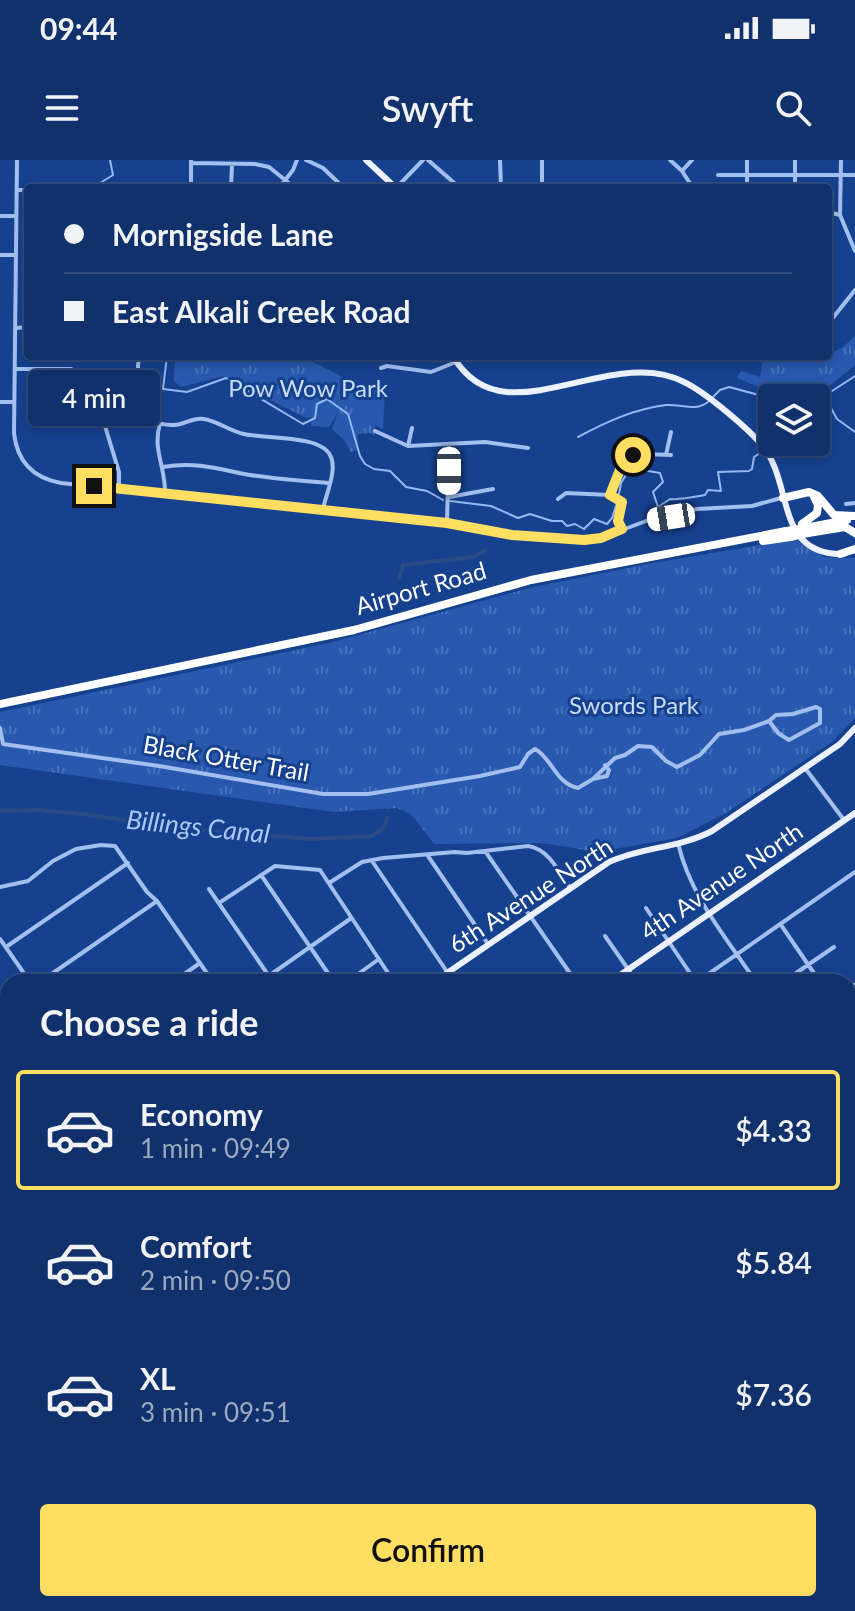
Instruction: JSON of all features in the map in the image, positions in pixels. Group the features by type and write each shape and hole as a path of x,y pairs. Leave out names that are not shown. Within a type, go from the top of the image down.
{"highway":[{"path":"803,492 814,497 819,508 805,528"},
{"path":"783,498 803,492 814,493 834,515 855,518"},
{"path":"805,528 855,518"},
{"path":"805,528 845,527 855,533"},
{"name":"Airport Road","path":"0,704 354,630 531,580 788,534 805,528"},
{"path":"840,554 855,553"}],"main road":[{"path":"366,160 392,184"},
{"path":"455,360 477,383 508,394 636,371 671,376 706,396 762,445 773,465 791,524 805,542 821,551 840,554"},
{"name":"6th Avenue North","path":"447,973 618,858 712,831 855,731"},
{"name":"4th Avenue North","path":"621,974 855,813"}],"street":[{"path":"17,160 15,444 28,468 50,481 447,523 512,535 570,540 592,540 697,509 752,506 783,498"},
{"path":"282,184 297,160"},
{"path":"306,160 323,168 340,184"},
{"path":"400,184 425,160 455,184"},
{"path":"500,160 501,184"},
{"path":"542,160 542,184"},
{"path":"670,160 691,184"},
{"path":"682,171 692,160"},
{"path":"747,160 747,184"},
{"path":"795,160 795,184"},
{"path":"841,160 840,215 855,251"},
{"path":"191,184 191,162 269,167 290,184"},
{"path":"231,184 232,164"},
{"path":"718,175 855,175"},
{"path":"17,190 24,190"},
{"path":"832,213 840,215"},
{"path":"0,216 16,216"},
{"path":"0,255 15,255"},
{"path":"832,319 855,290"},
{"path":"16,328 24,327"},
{"path":"139,360 137,401 145,413 160,424 178,425 202,418 246,434 320,443 330,453 333,462 323,509"},
{"path":"381,368 387,366 434,372 452,360"},
{"path":"15,369 71,369 86,375 94,390 119,472 119,489"},
{"path":"74,396 117,386 136,387"},
{"path":"0,402 14,402"},
{"path":"160,424 156,445 163,467 165,494"},
{"path":"408,446 412,428"},
{"path":"375,431 408,446 485,442 528,448"},
{"path":"610,495 617,474 627,458 638,454 668,455 671,432"},
{"path":"447,523 449,445"},
{"path":"163,467 184,463 204,464 240,473 328,483"},
{"path":"449,497 493,489"},
{"path":"558,499 566,493 610,495 622,502 618,521 622,529"},
{"path":"846,504 855,503"},
{"path":"816,707 820,709 822,718 820,723 789,740 778,733 769,721 776,715 816,707"},
{"name":"Black Otter Trail","path":"0,728 3,744 323,794 368,794 520,767 535,749 545,756 556,773 572,787 578,788 593,779 605,765 642,745 652,747 677,767 700,755 719,734 744,730 769,721"},
{"path":"805,768 844,820"},
{"path":"678,843 685,871 709,914 751,974"},
{"path":"0,887 28,881 53,861 76,849 115,846 208,974"},
{"path":"329,883 350,868 371,860 537,848 552,861 570,888"},
{"path":"485,851 570,974"},
{"path":"428,856 488,944"},
{"path":"371,860 447,973"},
{"path":"6,947 128,863"},
{"path":"219,903 275,866 320,870 389,974"},
{"path":"708,974 855,872"},
{"path":"261,875 329,974"},
{"path":"209,889 268,974"},
{"path":"52,974 157,901"},
{"path":"646,908 691,974"},
{"path":"272,974 350,919"},
{"path":"781,925 815,974"},
{"path":"605,936 631,974"},
{"path":"0,939 24,974"},
{"path":"795,974 834,947"},
{"path":"358,974 379,959"},
{"path":"184,974 200,963"}],"green space":[{"path":"855,335 855,365 830,386 758,384 758,387 737,378 741,371 760,377 763,360 832,360 832,352 840,349"},
{"name":"Pow Wow Park","path":"175,360 309,360 355,383 385,388 383,430 375,425 374,436 371,433 358,434 357,450 351,452 332,429 338,413 329,427 311,426 312,418 304,417 223,376 181,387 174,381"},
{"name":"Swords Park","path":"795,539 824,557 855,558 855,718 832,742 726,813 677,838 597,852 543,843 434,844 411,814 397,808 334,812 0,765 0,712 329,643 533,587"}],"waterway":[{"path":"98,184 113,175 110,160"},
{"path":"167,360 163,389 187,392 226,378 303,424 315,418 317,404 327,399 348,414 365,464 390,471 406,487 427,491 443,500"},
{"name":"Billings Canal","path":"713,397 729,387 770,398 796,389 818,393 832,391 855,376"},
{"name":"Billings Canal","path":"578,437 631,413 666,405 698,407 708,402"},
{"path":"830,408 837,419 855,432"},
{"path":"619,494 621,483 630,468 660,473 663,482 653,492 658,507 670,499 705,495 708,490 721,491 718,472 749,471 758,454"},
{"path":"450,501 491,506 518,518 530,514 562,521 567,526 575,524 584,529 594,519 607,524 617,503"},
{"name":"Billings Canal","path":"399,578 403,565 473,557 485,550"},
{"name":"Billings Canal","path":"0,811 83,814 182,829 311,839 372,836 384,828 387,818"}],"route":[{"path":"94,486 447,523 512,535 592,540 622,529 618,521 622,502 610,495 611,488 623,462 633,455"}]}
